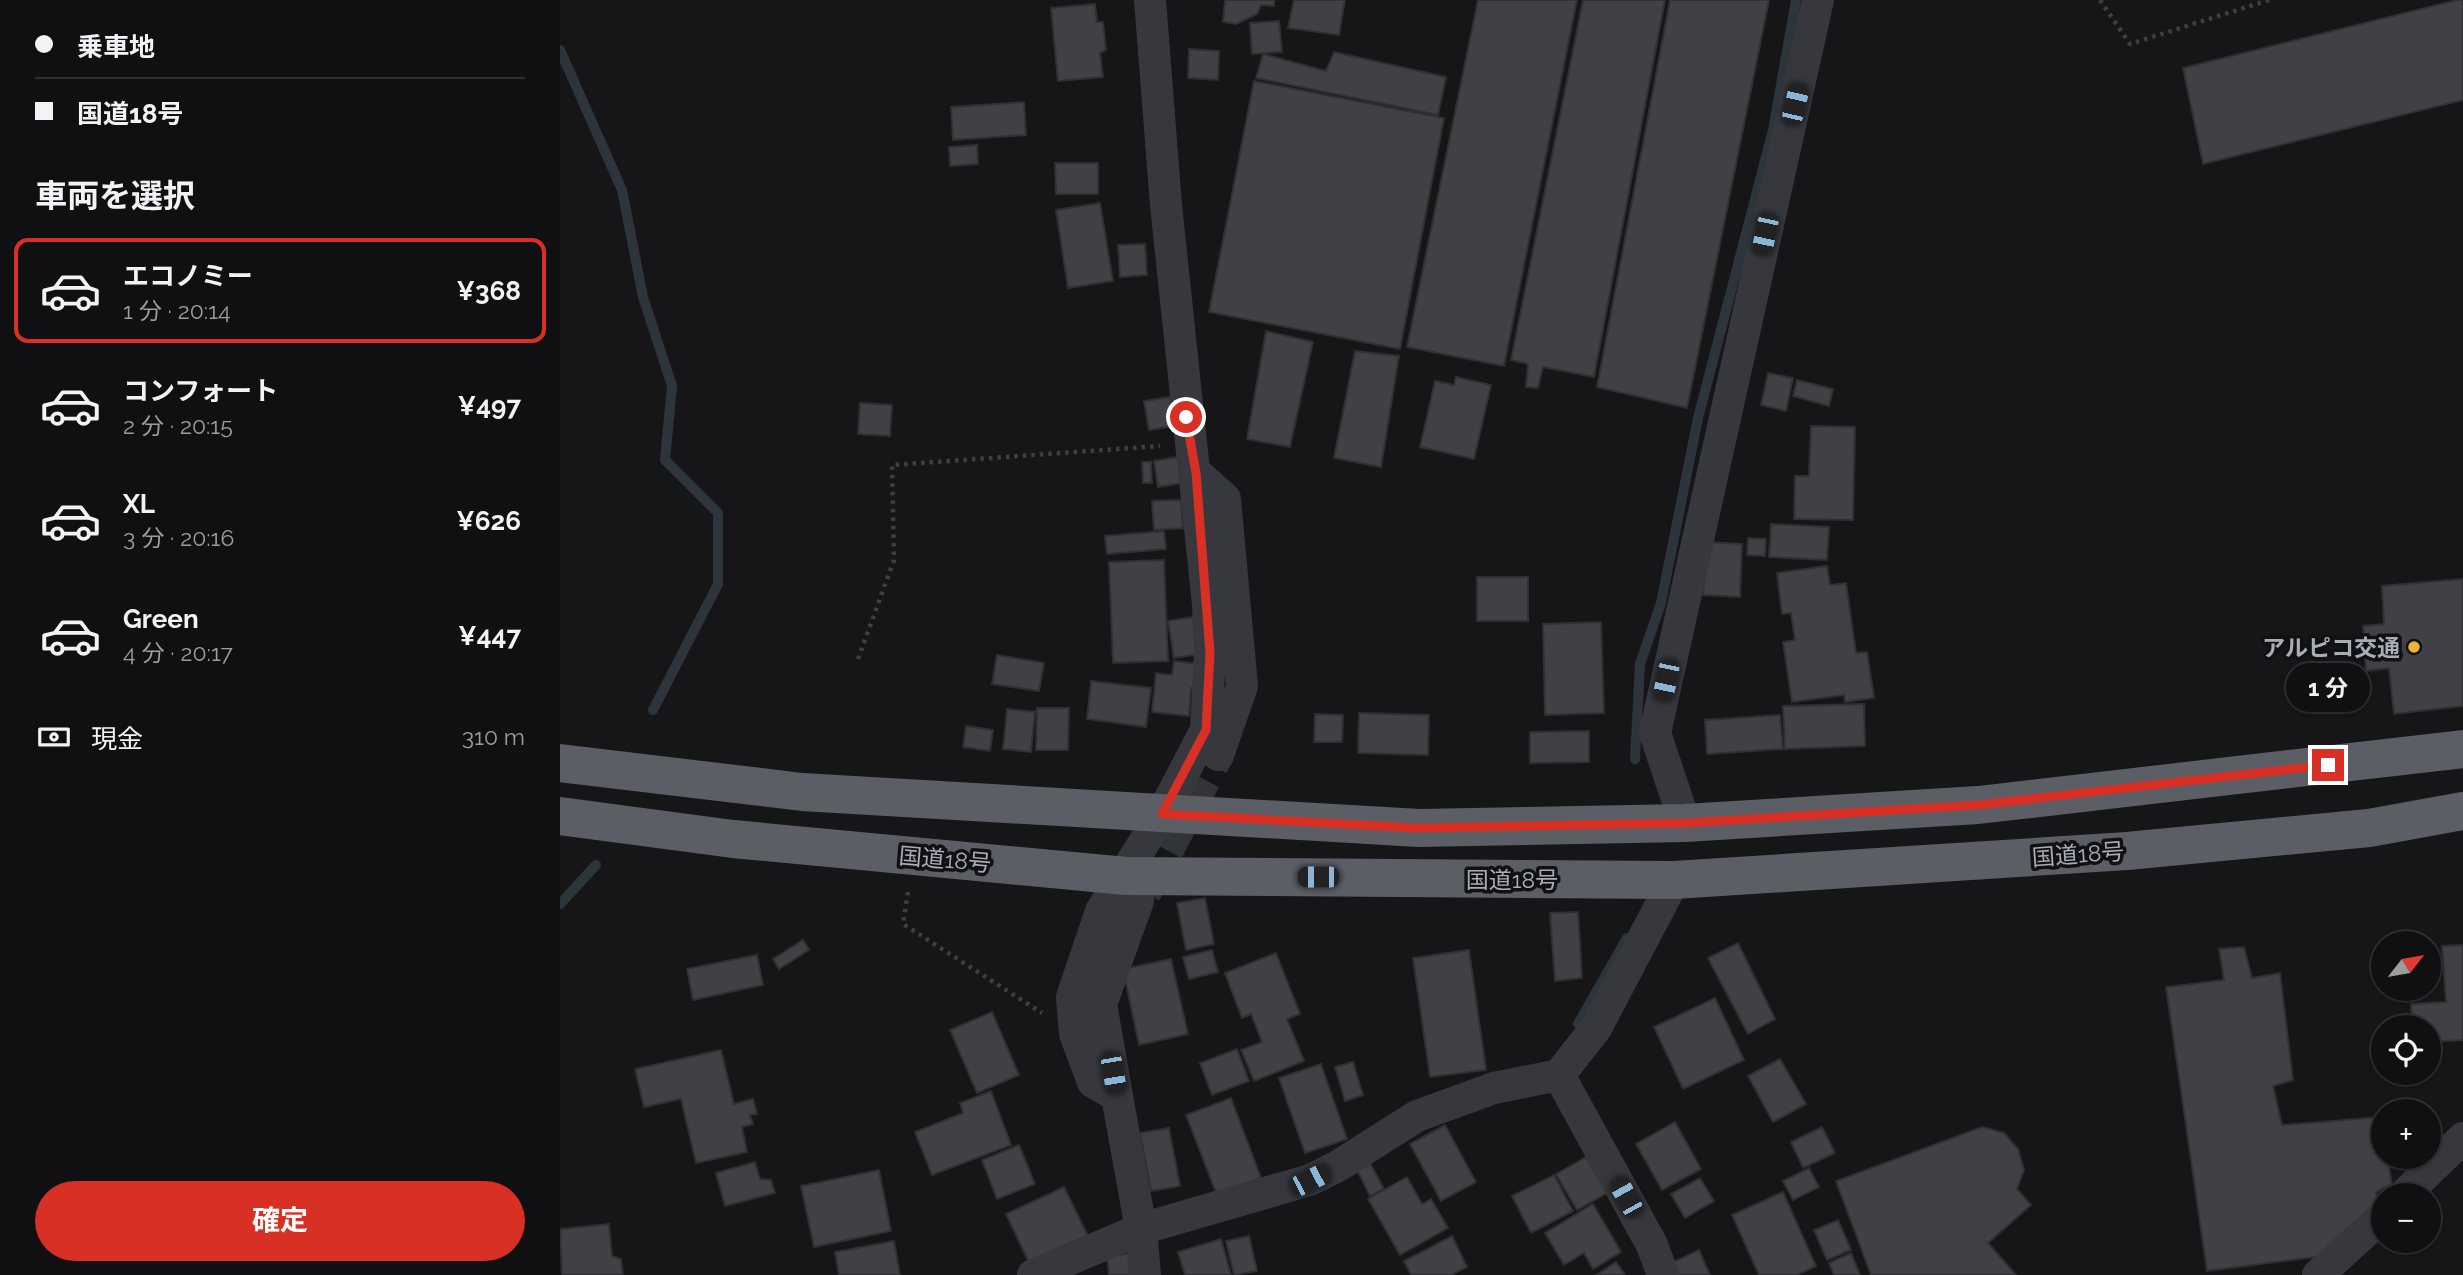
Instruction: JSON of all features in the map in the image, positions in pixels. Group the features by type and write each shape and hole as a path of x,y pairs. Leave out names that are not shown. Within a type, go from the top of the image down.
{"highway":[{"path":"560,763 802,792 1419,828 1685,823 1978,805 2463,749"},
{"name":"国道18号","path":"560,816 1132,888 1674,880 2127,851 2369,828 2463,811"}],"street":[{"path":"1145,1275 1141,1229 1101,1004 1132,888 1162,814 1206,730 1210,653 1150,0"},
{"path":"1685,823 1655,733 1818,0"},
{"path":"1192,458 1225,499 1242,686 1218,755"},
{"path":"1033,1275 1141,1229 1310,1180 1338,1166 1417,1116 1494,1088 1559,1075 1596,1028 1674,880"},
{"path":"1117,1096 1093,1082 1075,1034 1072,997 1101,911 1132,888"},
{"path":"1559,1075 1652,1245 1663,1275"},
{"path":"2416,1183 2463,1138"},
{"path":"2318,1275 2371,1227"}],"path":[{"path":"2100,0 2130,44 2269,0"},
{"path":"858,659 894,560 892,465 1192,458"},
{"path":"909,883 903,924 1075,1034"}],"building":[{"path":"1225,0 1274,0 1274,6 1261,5 1257,14 1236,24 1223,22"},
{"path":"1294,0 1345,0 1339,35 1288,28"},
{"path":"1478,0 1577,0 1504,366 1407,347"},
{"path":"1583,0 1665,0 1594,377 1543,367 1538,388 1526,387 1528,364 1511,360"},
{"path":"1670,0 1769,0 1687,408 1597,387"},
{"path":"2463,0 2463,100 2203,164 2183,68"},
{"path":"1095,4 1097,22 1103,22 1106,50 1100,53 1103,77 1058,81 1051,8"},
{"path":"1279,21 1282,52 1252,54 1250,23"},
{"path":"1189,49 1219,51 1218,80 1188,78"},
{"path":"1334,52 1446,77 1438,115 1256,78 1263,54 1326,71"},
{"path":"1254,81 1444,118 1400,349 1209,312"},
{"path":"1024,102 1026,135 953,140 951,107"},
{"path":"977,145 978,164 950,166 949,147"},
{"path":"1055,163 1098,163 1098,194 1056,194"},
{"path":"1100,203 1113,281 1068,288 1056,210"},
{"path":"1145,244 1147,275 1120,277 1118,245"},
{"path":"1266,331 1313,342 1290,447 1247,439"},
{"path":"1355,351 1399,356 1381,467 1334,458"},
{"path":"1768,373 1793,378 1786,411 1761,405"},
{"path":"1456,377 1491,385 1474,459 1420,447 1435,381 1454,385"},
{"path":"1797,380 1833,389 1829,406 1793,396"},
{"path":"1170,397 1174,426 1149,430 1144,401"},
{"path":"860,403 892,405 890,436 858,434"},
{"path":"1811,426 1855,427 1853,520 1794,519 1795,476 1809,476"},
{"path":"1178,457 1182,483 1158,487 1154,461"},
{"path":"1142,462 1151,462 1152,483 1143,483"},
{"path":"1181,500 1183,528 1154,530 1152,501"},
{"path":"1771,524 1829,527 1827,560 1769,557"},
{"path":"1164,531 1166,549 1107,554 1105,536"},
{"path":"1748,538 1766,539 1765,556 1747,555"},
{"path":"1706,542 1742,544 1740,597 1703,595"},
{"path":"1164,560 1168,661 1113,663 1109,562"},
{"path":"1827,566 1830,585 1846,583 1856,653 1867,652 1874,698 1845,702 1844,695 1792,702 1783,642 1795,640 1791,613 1782,614 1777,573"},
{"path":"1477,577 1528,577 1528,621 1477,621"},
{"name":"アルピコ交通","path":"2463,579 2463,706 2394,714 2389,668 2366,671 2363,626 2384,624 2382,586"},
{"path":"1194,617 1200,654 1174,658 1168,621"},
{"path":"1601,622 1604,713 1545,715 1543,624"},
{"path":"997,655 1044,663 1039,691 992,684"},
{"path":"1174,661 1200,664 1198,689 1191,688 1189,716 1152,712 1156,673 1172,675"},
{"path":"1091,681 1151,688 1146,727 1087,719"},
{"path":"1864,704 1865,746 1785,749 1783,706"},
{"path":"1037,708 1069,708 1068,750 1036,750"},
{"path":"1007,709 1035,712 1031,752 1003,749"},
{"path":"1359,713 1429,715 1428,755 1358,753"},
{"path":"1315,714 1343,715 1342,742 1314,742"},
{"path":"1780,715 1783,749 1707,754 1705,720"},
{"path":"966,726 993,730 990,751 963,747"},
{"path":"1589,731 1589,762 1530,763 1530,732"},
{"path":"1205,898 1214,944 1186,950 1177,903"},
{"path":"1578,912 1582,978 1555,981 1550,913"},
{"path":"803,940 809,950 779,969 773,959"},
{"path":"1738,943 1775,1019 1748,1034 1708,958"},
{"path":"2463,945 2463,1040 2441,1041 2441,1015 2411,1015 2411,1004 2446,1002 2442,946"},
{"path":"2244,947 2252,978 2280,973 2293,1080 2273,1086 2282,1125 2371,1118 2371,1169 2389,1169 2392,1183 2371,1183 2371,1212 2322,1256 2207,1271 2166,987 2224,980 2219,949"},
{"path":"1212,950 1218,972 1189,979 1183,957"},
{"path":"1469,950 1486,1070 1430,1077 1413,958"},
{"path":"1276,953 1300,1014 1287,1019 1304,1061 1254,1081 1241,1050 1262,1042 1251,1014 1242,1018 1225,973"},
{"path":"757,955 763,985 693,1000 687,969"},
{"path":"1171,959 1188,1034 1139,1045 1123,969"},
{"path":"1715,998 1744,1060 1683,1089 1654,1027"},
{"path":"992,1012 1019,1075 977,1093 950,1030"},
{"path":"1237,1049 1249,1081 1212,1095 1200,1063"},
{"path":"721,1050 734,1104 753,1099 757,1114 750,1115 753,1124 742,1127 747,1152 696,1163 681,1099 644,1107 635,1069"},
{"path":"1780,1059 1806,1104 1773,1122 1748,1076"},
{"path":"1353,1062 1363,1095 1345,1101 1335,1067"},
{"path":"1321,1064 1347,1139 1305,1153 1279,1078"},
{"path":"991,1091 1011,1145 932,1175 915,1132 963,1113 960,1103"},
{"path":"1231,1098 1261,1178 1217,1195 1186,1115"},
{"path":"1675,1122 1701,1169 1662,1190 1636,1144"},
{"path":"1445,1125 1476,1182 1441,1201 1410,1144"},
{"path":"1822,1127 1835,1153 1803,1168 1791,1142"},
{"path":"1982,1127 2004,1133 2018,1149 2024,1170 2017,1189 2031,1205 1988,1243 2016,1275 1871,1275 1836,1181"},
{"path":"1169,1128 1180,1186 1151,1191 1140,1133"},
{"path":"1019,1145 1035,1184 997,1199 982,1160"},
{"path":"1586,1157 1607,1193 1577,1210 1556,1174"},
{"path":"755,1162 760,1179 771,1180 775,1193 725,1206 716,1173"},
{"path":"1370,1163 1384,1189 1370,1196 1357,1170"},
{"path":"1809,1168 1819,1187 1793,1200 1783,1181"},
{"path":"879,1170 891,1231 814,1247 801,1186"},
{"path":"1554,1175 1573,1211 1531,1233 1512,1196"},
{"path":"1407,1177 1422,1204 1431,1199 1448,1228 1400,1255 1368,1199"},
{"path":"1700,1178 1714,1201 1685,1218 1671,1194"},
{"path":"1064,1187 1091,1242 1032,1269 1006,1214"},
{"path":"1783,1192 1816,1266 1797,1275 1759,1275 1732,1215"},
{"path":"1593,1204 1621,1252 1593,1269 1584,1253 1564,1265 1545,1233"},
{"path":"1838,1220 1851,1250 1827,1260 1814,1230"},
{"path":"609,1224 612,1256 621,1259 623,1275 562,1275 560,1229"},
{"path":"1249,1236 1257,1271 1234,1275 1226,1241"},
{"path":"1452,1236 1467,1267 1451,1275 1411,1275 1404,1261"},
{"path":"1221,1239 1231,1275 1185,1275 1178,1252"},
{"path":"894,1241 900,1275 839,1275 835,1252"},
{"path":"1699,1250 1710,1275 1671,1275 1667,1265"},
{"path":"1135,1253 1137,1275 1109,1275 1107,1256"},
{"path":"1851,1253 1860,1275 1834,1275 1829,1263"},
{"path":"1616,1262 1625,1275 1596,1275"}],"waterway":[{"path":"1635,759 1640,664 1661,603 1698,418 1773,130 1796,0"},
{"path":"560,50 622,190 643,297 672,386 665,460 718,513 718,584 653,710"},
{"path":"560,904 596,865"},
{"path":"1578,1024 1627,938"}],"tunnel":[{"path":"1145,893 1218,755"}],"place":[{"name":"アルピコ交通","path":"2414,647"}],"route":[{"path":"1186,417 1196,473 1208,604 1210,653 1206,730 1162,814 1419,828 1685,823 1978,805 2328,765"}]}
